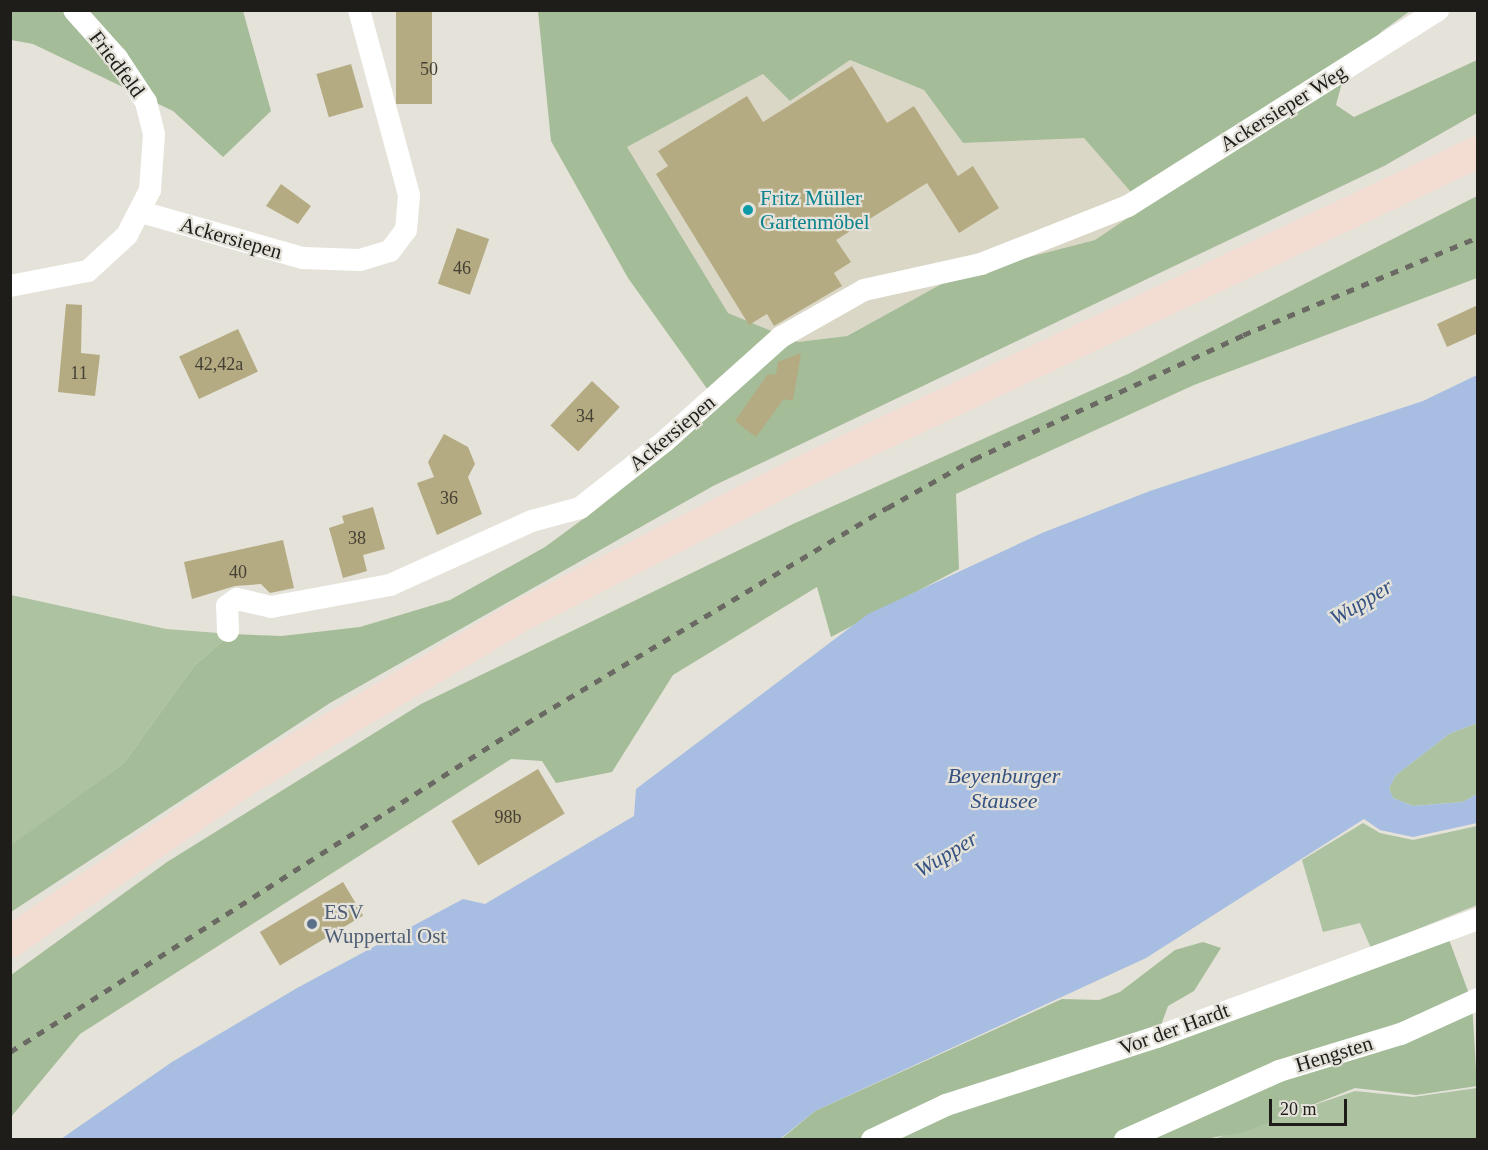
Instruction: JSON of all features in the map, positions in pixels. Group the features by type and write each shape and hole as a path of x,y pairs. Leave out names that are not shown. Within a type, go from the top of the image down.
{"main road":[{"path":"10,942 247,779 526,613 831,457 1478,152"}],"street":[{"name":"Friedfeld","path":"10,286 88,271 127,235 141,212 155,167 151,117 117,58 74,10"},
{"name":"Ackersiepen","path":"141,212 303,258 360,261 390,251 406,231 409,195 359,10"},
{"name":"Ackersieper Weg","path":"1128,206 1438,10"},
{"name":"Ackersiepen","path":"228,631 227,606 237,599 271,607 390,585 532,520 580,508 665,441 781,337 864,290 981,264 1128,206"},
{"name":"Vor der Hardt","path":"872,1140 946,1105 1157,1037 1478,919"},
{"name":"Hengsten","path":"1125,1140 1278,1071 1401,1034 1478,999"}],"shaded area":[{"path":"850,60 924,90 963,143 1084,137 1144,207 1095,240 956,276 846,336 798,342 728,313 627,147 763,74 790,101"}],"green space":[{"path":"10,11 243,11 271,111 223,157 173,111 33,44 11,40"},
{"path":"538,11 1410,11 1381,32 1344,75 1336,105 1354,117 1477,60 1477,113 1384,166 713,486 330,703 11,912 10,846 124,763 194,666 231,634 282,636 360,627 450,600 545,547 594,511 672,446 708,390 628,278 551,141","holes":["850,60 924,90 963,143 1084,138 1144,207 1095,240 956,276 847,336 798,342 728,313 627,147 763,74 790,101"]},
{"path":"1477,196 1477,278 1194,385 956,494 959,569 831,637 817,587 673,675 612,772 556,783 542,761 511,759 80,1034 11,1117 11,975 167,862 421,704 793,524 1128,374"},
{"path":"11,595 166,629 231,634 194,666 124,763 11,846"},
{"path":"1477,723 1477,794 1463,802 1413,806 1393,798 1389,788 1396,775 1449,734"},
{"path":"1363,823 1380,833 1413,840 1477,826 1477,905 1371,948 1360,923 1323,932 1302,860"},
{"path":"1447,934 1472,1002 1477,1086 1416,1095 1355,1088 1244,1132 1205,1139 780,1140 815,1111 1062,999 1099,1000 1120,992 1175,950 1203,942 1221,948 1194,991 1168,1006 1157,1036"},
{"path":"1477,1088 1477,1139 1211,1140 1355,1091 1413,1097"}],"water":[{"name":"Beyenburger Stausee","path":"1477,375 1477,723 1449,734 1396,775 1389,788 1393,798 1413,806 1463,802 1477,794 1477,823 1413,837 1380,830 1364,819 1146,958 815,1111 780,1139 61,1139 172,1062 297,988 463,899 485,904 634,816 636,789 868,614 1042,533 1150,491 1423,401"}],"building":[{"path":"396,10 432,10 432,104 396,104"},
{"path":"351,64 363,107 329,117 316,74"},
{"path":"852,66 887,123 914,106 958,176 973,166 999,208 959,233 927,183 836,240 851,262 834,273 842,286 774,326 767,314 749,325 656,174 668,166 658,151 747,96 763,122"},
{"path":"281,184 311,206 298,224 266,206"},
{"path":"457,228 489,239 470,295 438,284"},
{"path":"66,304 82,305 81,353 100,355 95,396 58,392"},
{"path":"1478,305 1478,333 1447,347 1437,324"},
{"path":"238,329 258,372 199,399 179,356"},
{"path":"801,353 793,401 784,399 756,437 735,421 767,375 776,374 778,362"},
{"path":"592,381 620,407 578,452 550,426"},
{"path":"444,434 468,447 475,464 468,477 482,514 437,535 417,483 434,477 428,462"},
{"path":"373,507 385,549 363,555 367,571 343,578 329,528 344,523 342,516"},
{"path":"283,540 294,588 270,593 261,584 235,586 192,599 184,562"},
{"path":"538,769 565,814 478,866 451,821"},
{"name":"ESV Wuppertal Ost","path":"343,882 363,915 280,965 260,932"}],"railway":[{"path":"10,1052 512,732 887,508 974,459 1243,335 1478,237"}],"place":[{"name":"Fritz Müller Gartenmöbel","path":"748,210"},
{"name":"ESV Wuppertal Ost","path":"312,924"}],"water label":[{"name":"Wupper","path":"1361,602"},
{"name":"Wupper","path":"946,854"}]}
